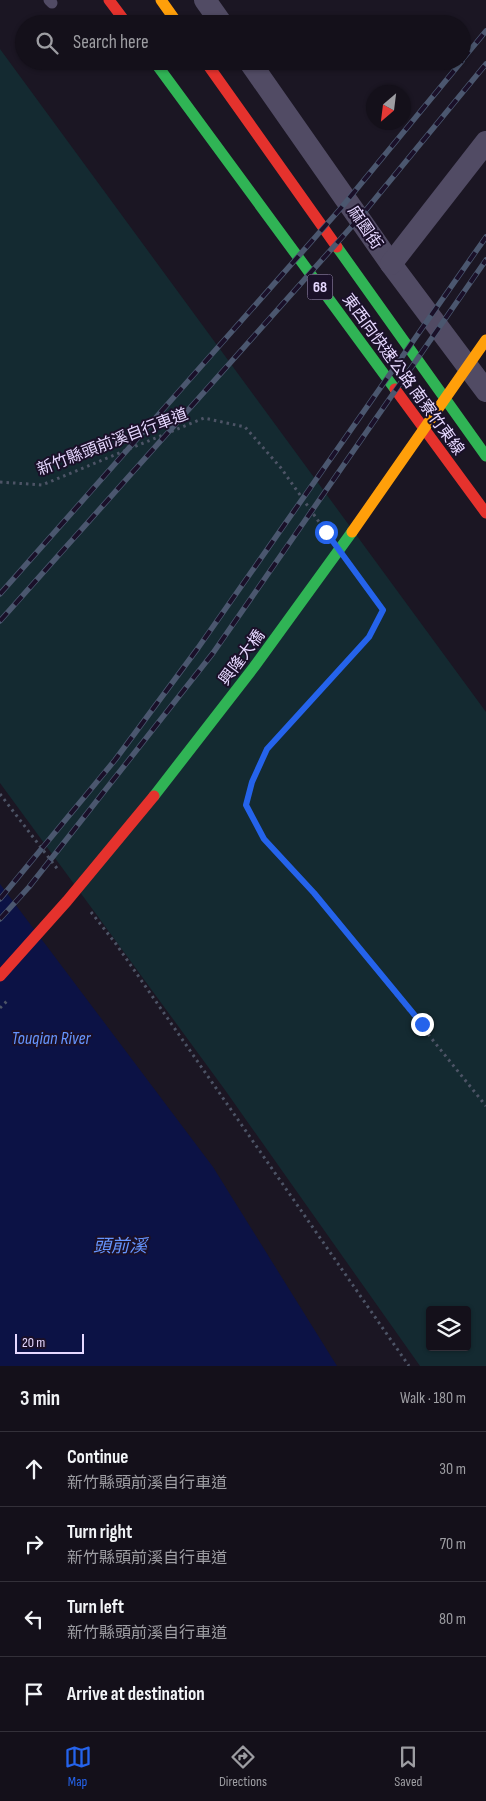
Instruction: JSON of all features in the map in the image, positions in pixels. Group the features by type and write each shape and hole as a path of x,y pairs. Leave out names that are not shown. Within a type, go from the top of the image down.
{"main road":[{"path":"109,0 120,15"},
{"path":"161,0 172,15"},
{"name":"東西向快速公路 南寮竹東線","path":"161,70 486,513"},
{"name":"東西向快速公路 南寮竹東線","path":"211,70 486,456"},
{"name":"興隆大橋","path":"0,976 85,881 158,793 243,683 338,552 486,340"}],"street":[{"path":"205,0 216,15"},
{"name":"麻園街","path":"255,70 391,264 486,391"},
{"path":"391,264 486,142"}],"path":[{"name":"新竹縣頭前溪自行車道","path":"0,482 42,484 204,418 245,427 281,468 326,532"},
{"path":"349,563 383,610 369,637 267,749 252,782 246,805 264,839 314,893 486,1106"},
{"path":"0,794 61,873"},
{"path":"85,904 116,944 410,1366"}],"shaded area":[{"path":"0,49 486,712 486,1366 420,1366 225,1090 0,783"}],"water":[{"name":"頭前溪","path":"0,884 213,1167 337,1366 0,1366"}],"railway":[{"path":"471,49 486,31"},
{"path":"0,621 361,216 486,64"},
{"path":"0,594 341,208 455,70"},
{"path":"0,899 115,760 198,648 486,237"},
{"path":"0,919 29,887 213,653 486,260"}],"traffic: fast":[{"path":"161,70 395,389"},
{"path":"337,247 486,456"},
{"path":"154,796 254,667 352,532"}],"traffic: slow":[{"path":"161,0 172,15"},
{"path":"352,532 486,340"}],"traffic: jam":[{"path":"109,0 120,15"},
{"path":"211,70 337,247"},
{"path":"395,389 486,513"},
{"path":"0,976 67,901 154,796"}],"route":[{"path":"326,532 383,610 369,637 267,749 252,782 246,805 264,839 314,893 422,1024"}],"water label":[{"name":"Touqian River","path":"51,1038"}]}
